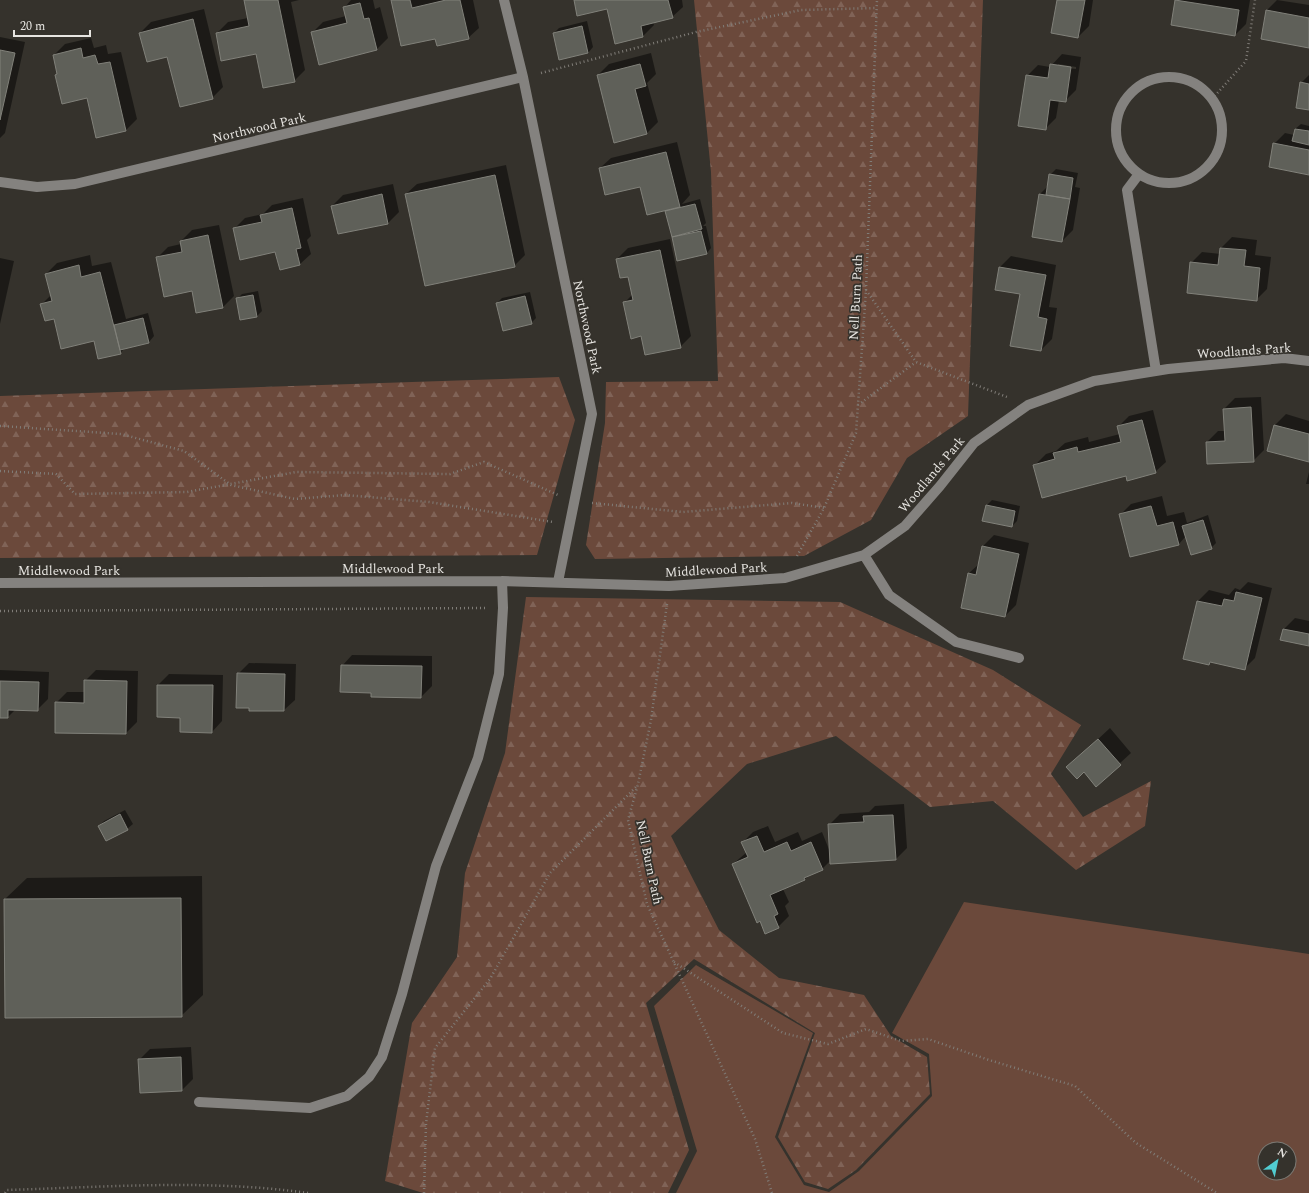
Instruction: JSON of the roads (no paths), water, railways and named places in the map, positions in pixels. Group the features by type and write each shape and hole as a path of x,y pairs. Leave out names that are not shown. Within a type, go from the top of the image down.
{"street":[{"name":"Northwood Park","path":"504,0 523,77 592,414 558,582"},
{"name":"Northwood Park","path":"0,182 37,187 75,184 523,77"},
{"path":"1175,78 1185,80 1202,89 1212,99 1222,124 1221,143 1217,154 1202,172 1185,181 1170,184 1152,181 1139,174 1126,162 1118,145 1116,125 1121,107 1132,92 1148,81 1175,78"},
{"path":"1139,174 1127,190 1156,371"},
{"name":"Woodlands Park","path":"785,578 864,555 905,526 940,486 974,443 1028,405 1094,381 1156,371 1228,362 1284,358 1309,361"},
{"path":"864,555 889,595 956,642 1019,658"},
{"name":"Middlewood Park","path":"0,583 502,580 669,586 785,578"},
{"path":"199,1102 310,1108 347,1096 369,1077 382,1057 402,994 436,866 478,758 499,674 503,608 502,580"}]}
